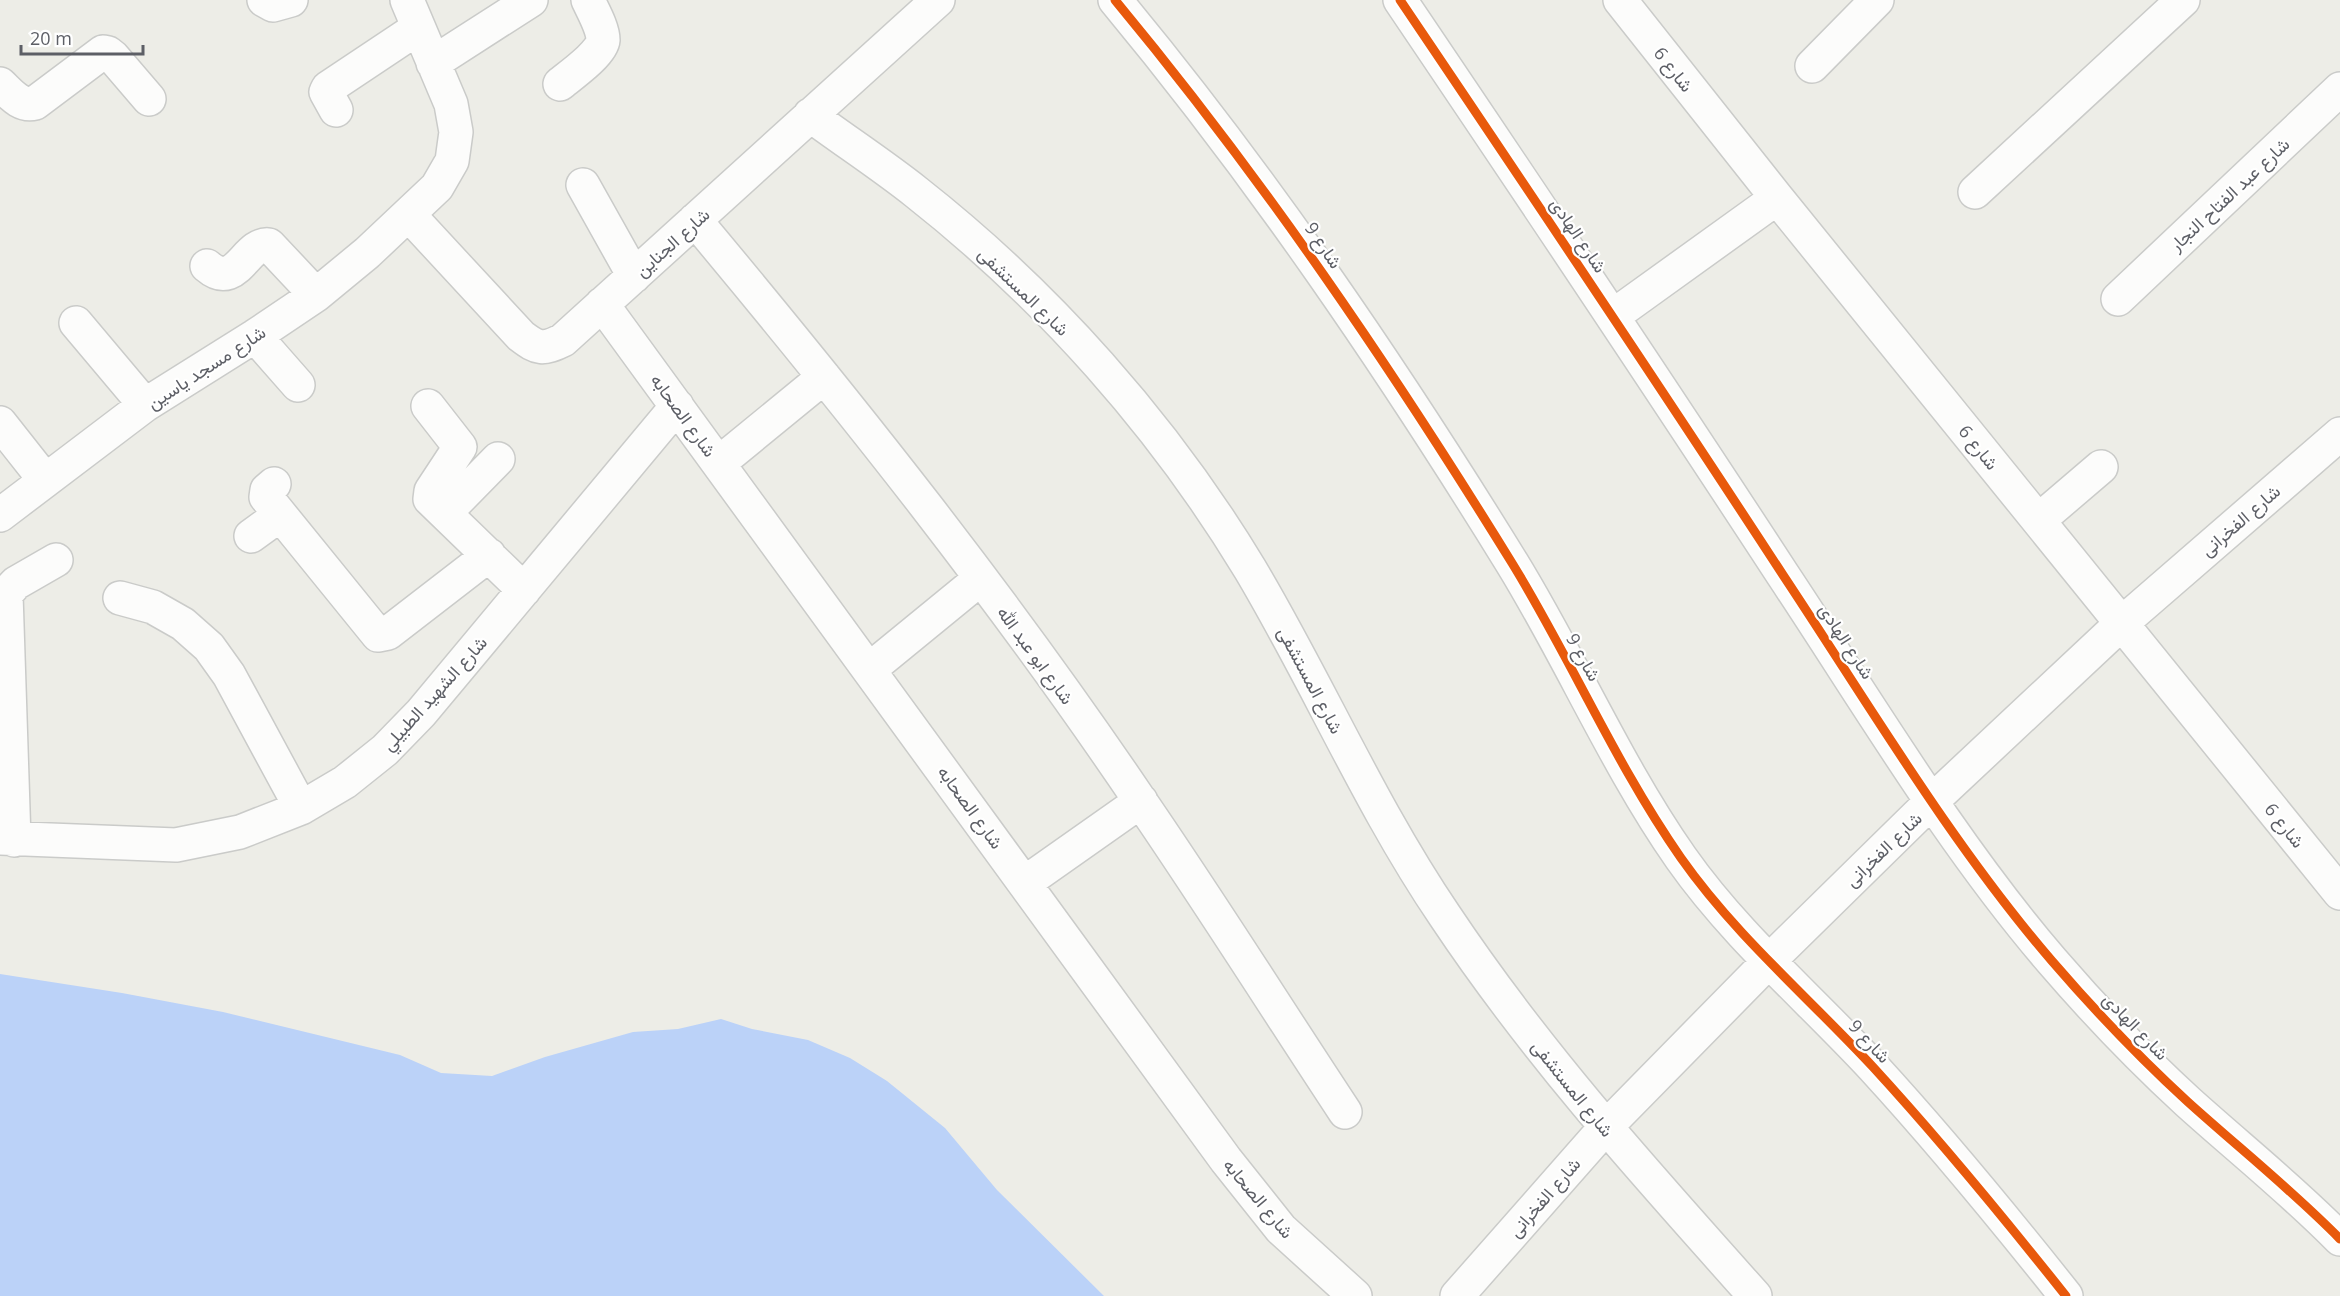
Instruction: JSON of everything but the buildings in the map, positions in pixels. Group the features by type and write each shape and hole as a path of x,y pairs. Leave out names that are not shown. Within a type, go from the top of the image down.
{"street":[{"path":"264,0 273,5 291,0"},
{"path":"433,63 531,0"},
{"path":"560,84 595,54 603,41 602,33 588,0"},
{"name":"شارع الجناين","path":"409,215 521,336 533,346 549,347 563,340 938,0"},
{"name":"شارع 9","path":"1115,0 1169,64 1291,227 1407,395 1515,567 1646,804 1689,868 1724,912 1873,1068 1972,1179 2066,1296"},
{"name":"شارع الهادى","path":"1400,0 1613,316 1932,801 1989,882 2050,960 2117,1034 2188,1102 2264,1167 2340,1239"},
{"name":"شارع 6","path":"1620,0 1777,198 2340,893"},
{"path":"1812,66 1876,0"},
{"path":"1975,192 2183,0"},
{"path":"336,110 326,92 328,88 413,14"},
{"name":"شارع مسجد ياسين","path":"0,515 145,405 316,295 367,254 437,187 452,161 456,132 451,104 413,14"},
{"path":"0,84 21,102 28,105 35,103 103,52 108,53 149,99"},
{"name":"شارع عبد الفتاح النجار","path":"2118,299 2340,88"},
{"name":"شارع المستشفى","path":"810,115 916,193 1012,275 1099,364 1178,462 1248,566 1310,675 1372,797 1443,914 1522,1026 1605,1128 1755,1296"},
{"path":"583,185 634,276"},
{"path":"1613,316 1777,198"},
{"name":"شارع ابو عبد الله","path":"696,220 824,376 980,579 1141,801 1345,1112"},
{"path":"207,266 214,273 224,275 260,247 269,245 316,295"},
{"name":"شارع الصحابه","path":"602,304 1026,882 1226,1160 1274,1221 1355,1296"},
{"path":"76,323 145,405"},
{"path":"255,336 298,386"},
{"path":"719,463 824,376"},
{"path":"428,406 460,444 460,449 430,494 430,499 524,590"},
{"name":"شارع الشهيد الطبيلي","path":"7,839 176,845 240,832 301,808 345,782 385,750 422,713 678,406"},
{"path":"0,423 45,480"},
{"name":"شارع الفخرانى","path":"1457,1296 1605,1128 1770,960 1932,801 2122,623 2340,434"},
{"path":"446,512 498,459"},
{"path":"2039,520 2101,467"},
{"path":"264,512 378,635 388,633 489,555"},
{"path":"7,839 6,594 16,583 56,560"},
{"path":"870,669 980,579"},
{"path":"120,598 153,607 183,624 209,647 229,675 301,808"},
{"path":"1026,882 1141,801"}],"water":[{"path":"0,974 223,1012 400,1055 441,1073 492,1076 545,1057 633,1032 678,1029 721,1019 752,1029 808,1040 850,1058 887,1081 945,1128 997,1190 1104,1296 0,1296"}],"cycle path":[{"path":"1115,0 1222,135 1273,204 1420,417 1534,599 1635,786 1681,858 1749,940 1849,1041 1923,1123 2066,1296"},
{"path":"1400,0 1736,503 1945,822 1980,870 2052,961 2118,1034 2188,1102 2284,1186 2340,1239"}]}
